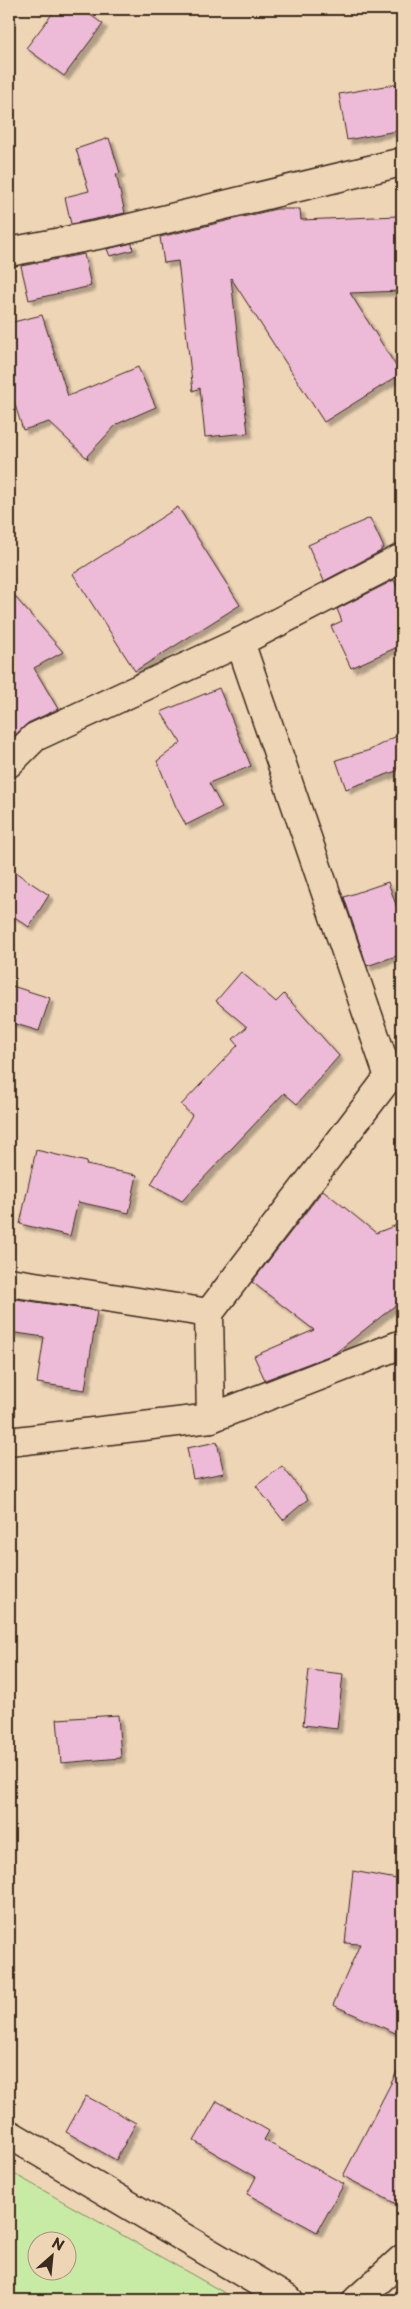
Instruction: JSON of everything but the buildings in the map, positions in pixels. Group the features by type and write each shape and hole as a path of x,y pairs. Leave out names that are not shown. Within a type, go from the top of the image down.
{"street":[{"path":"9,252 113,232 402,162"},
{"path":"9,763 35,737 240,642 402,558"},
{"path":"211,1418 209,1313 389,1077 240,642"},
{"path":"9,1282 209,1313"},
{"path":"9,1442 211,1418 402,1344"},
{"path":"9,2134 289,2300"},
{"path":"357,2300 402,2259"}],"green space":[{"path":"9,2171 237,2300 9,2300"}]}
